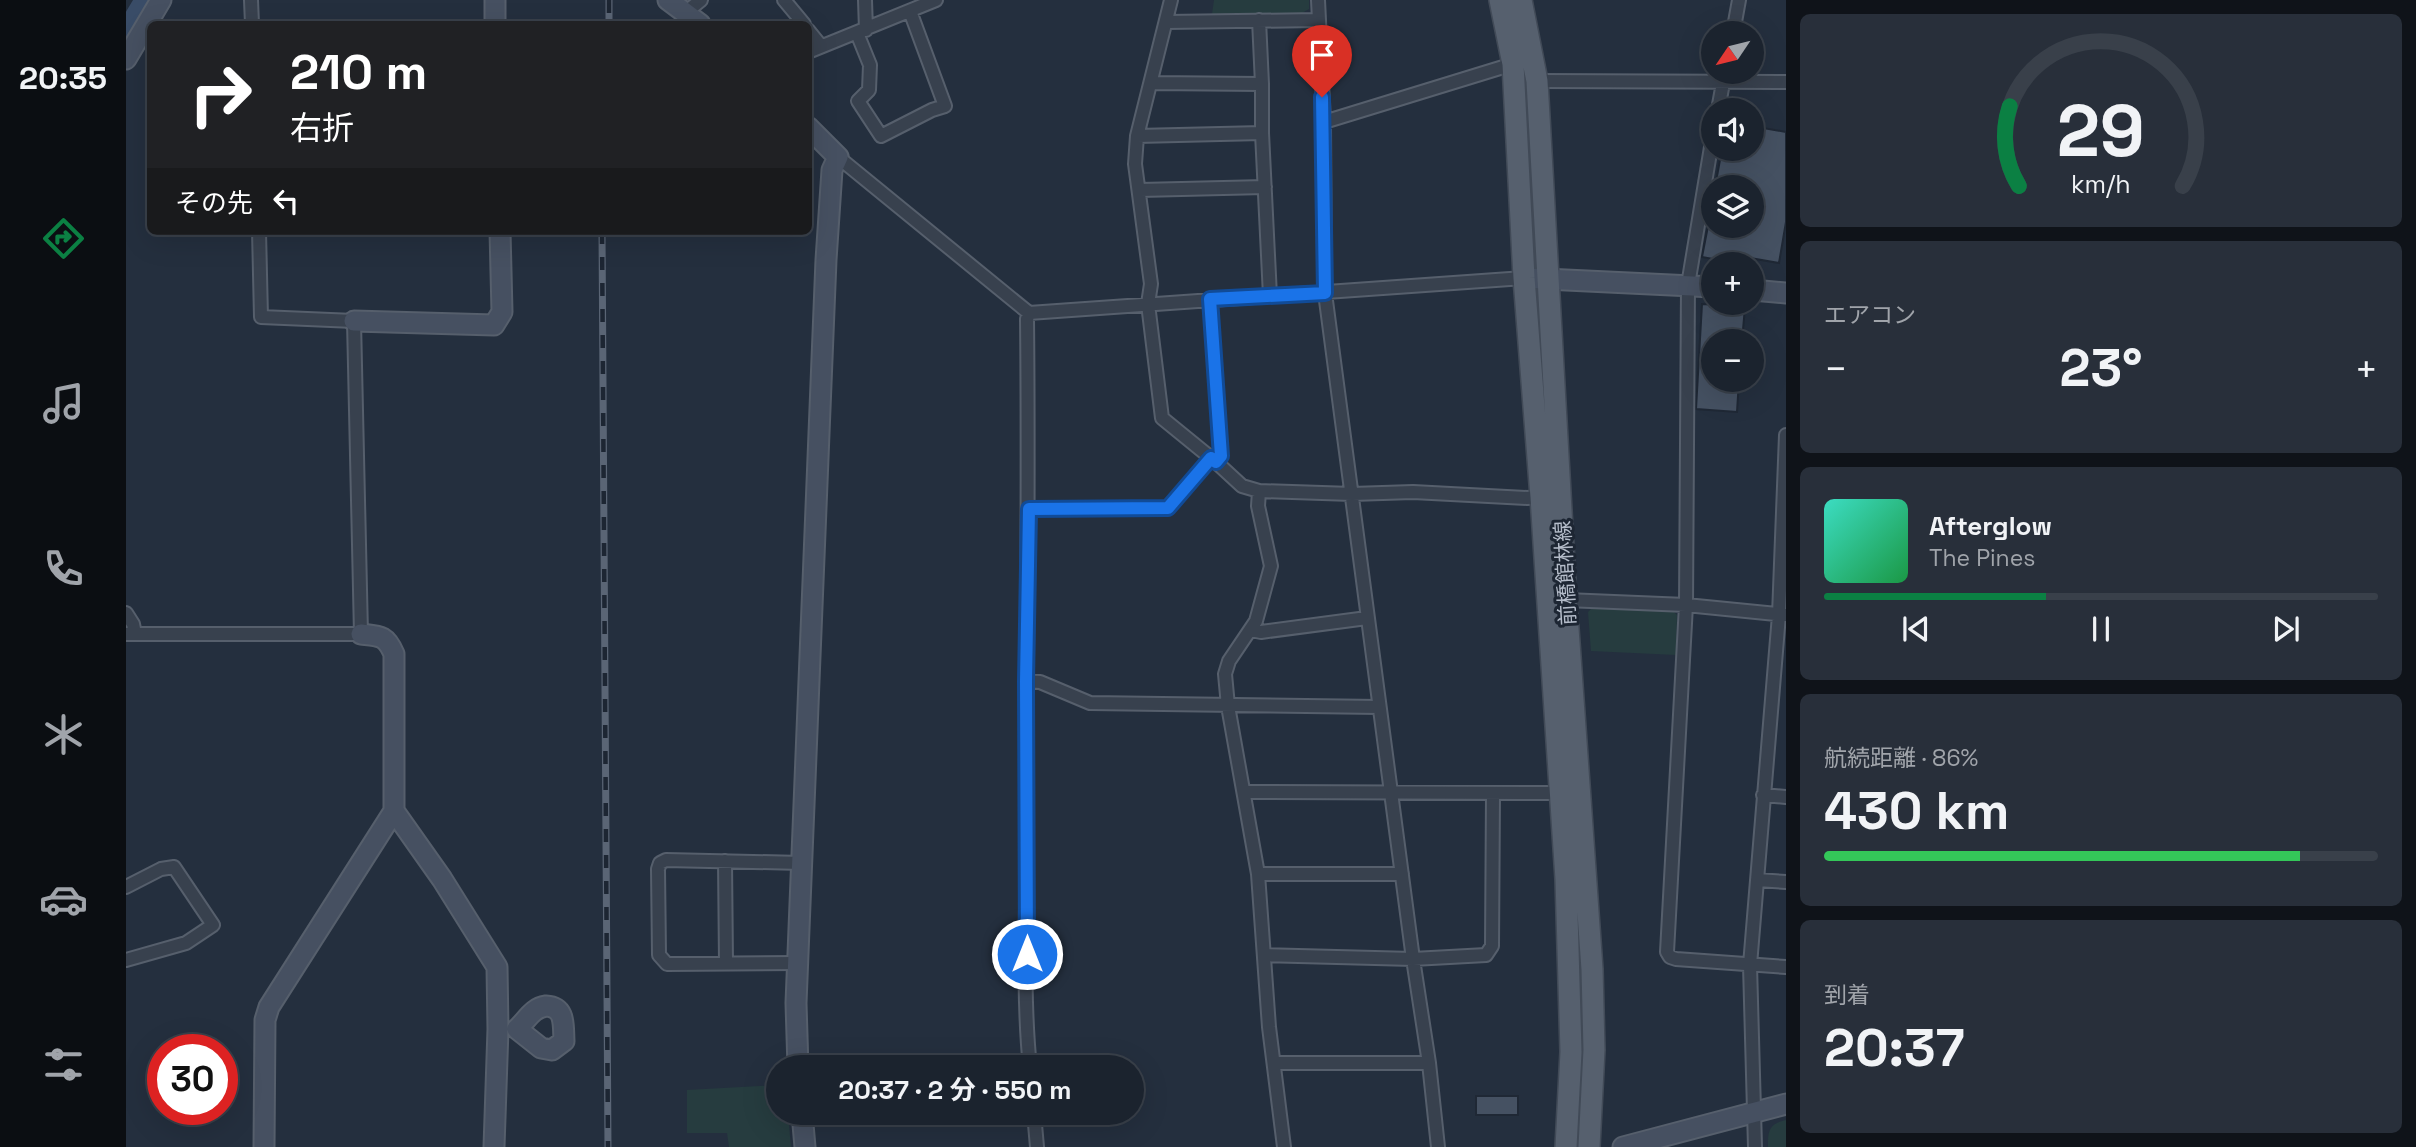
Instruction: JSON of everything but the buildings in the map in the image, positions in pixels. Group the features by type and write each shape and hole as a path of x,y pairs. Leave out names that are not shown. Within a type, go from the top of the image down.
{"main road":[{"name":"前橋館林線","path":"1500,0 1513,64 1524,278 1542,497 1561,793 1572,1052 1566,1147"},
{"name":"前橋館林線","path":"1521,0 1537,81 1566,600 1592,969 1594,1050 1589,1147"}],"street":[{"path":"149,21 161,0"},
{"path":"251,0 252,21"},
{"path":"495,0 495,21"},
{"path":"668,0 692,19 701,0"},
{"path":"784,0 802,21"},
{"path":"865,0 862,31 870,65 869,90 858,101 881,136 932,110 945,107 910,11"},
{"path":"812,50 936,0"},
{"path":"1171,0 1137,136 1135,164 1152,284 1148,304 1162,418 1242,486 1259,491 1352,494 1413,492 1542,497"},
{"path":"1318,0 1324,122 1325,293 1438,1147"},
{"path":"1735,21 1739,0"},
{"path":"1259,20 1270,296"},
{"path":"1167,22 1318,20"},
{"path":"126,59 147,24"},
{"path":"812,35 821,46"},
{"path":"1324,122 1513,64"},
{"path":"1537,81 1701,77"},
{"path":"1764,80 1786,82"},
{"path":"1151,83 1262,84"},
{"path":"812,131 838,157 1029,313 1524,278 1701,286"},
{"path":"1137,136 1262,133"},
{"path":"798,1055 796,1003 826,260 832,170 838,157"},
{"path":"1709,161 1688,285 1685,605 1667,951 1670,957 1676,959 1786,967"},
{"path":"1140,190 1265,187"},
{"path":"259,235 261,317 494,325 502,312 500,235"},
{"path":"1764,291 1786,293"},
{"path":"1029,509 1168,508 1221,456 1210,299"},
{"path":"1029,313 1026,681 1029,1055"},
{"path":"354,321 361,634"},
{"path":"1755,1147 1750,965 1771,710 1783,615 1786,435"},
{"path":"1259,491 1258,506 1271,566 1251,630 1226,665 1228,706 1258,874 1269,1027 1284,1147"},
{"path":"1566,600 1685,605 1783,615"},
{"path":"126,613 133,624 130,634 361,634 379,636 389,641 394,654 394,811 270,1007 265,1020 264,1147"},
{"path":"1251,630 1261,632 1367,618"},
{"path":"1026,681 1040,682 1086,703 1379,707"},
{"path":"1771,710 1786,712"},
{"path":"1244,792 1561,793"},
{"path":"1264,955 1413,959 1486,955 1490,951 1493,794"},
{"path":"1763,795 1786,797"},
{"path":"394,811 442,878 496,967 508,1029 494,1147"},
{"path":"798,963 670,965 660,958 658,869 660,863 667,860 802,863"},
{"path":"725,861 726,963"},
{"path":"126,887 161,869 174,866 213,925 186,943 126,960"},
{"path":"1258,874 1402,874"},
{"path":"1757,880 1786,882"},
{"path":"1274,1063 1429,1063"},
{"path":"1623,1147 1786,1104"},
{"path":"803,1125 806,1147"},
{"path":"1035,1125 1037,1147"}],"green space":[{"path":"1214,0 1309,0 1309,9 1302,13 1212,14"},
{"path":"1593,607 1672,610 1677,615 1676,655 1591,651 1588,612"},
{"path":"766,1086 766,1125 789,1125 791,1147 729,1147 727,1133 687,1133 687,1090"},
{"path":"1786,1120 1786,1147 1768,1147 1771,1129"}],"waterway":[{"path":"126,35 147,0"}],"railway":[{"path":"609,0 609,21"},
{"path":"602,235 608,1147"}],"route":[{"path":"1027,954 1026,681 1029,509 1168,508 1211,458 1216,462 1221,456 1210,299 1325,293 1322,97"}]}
